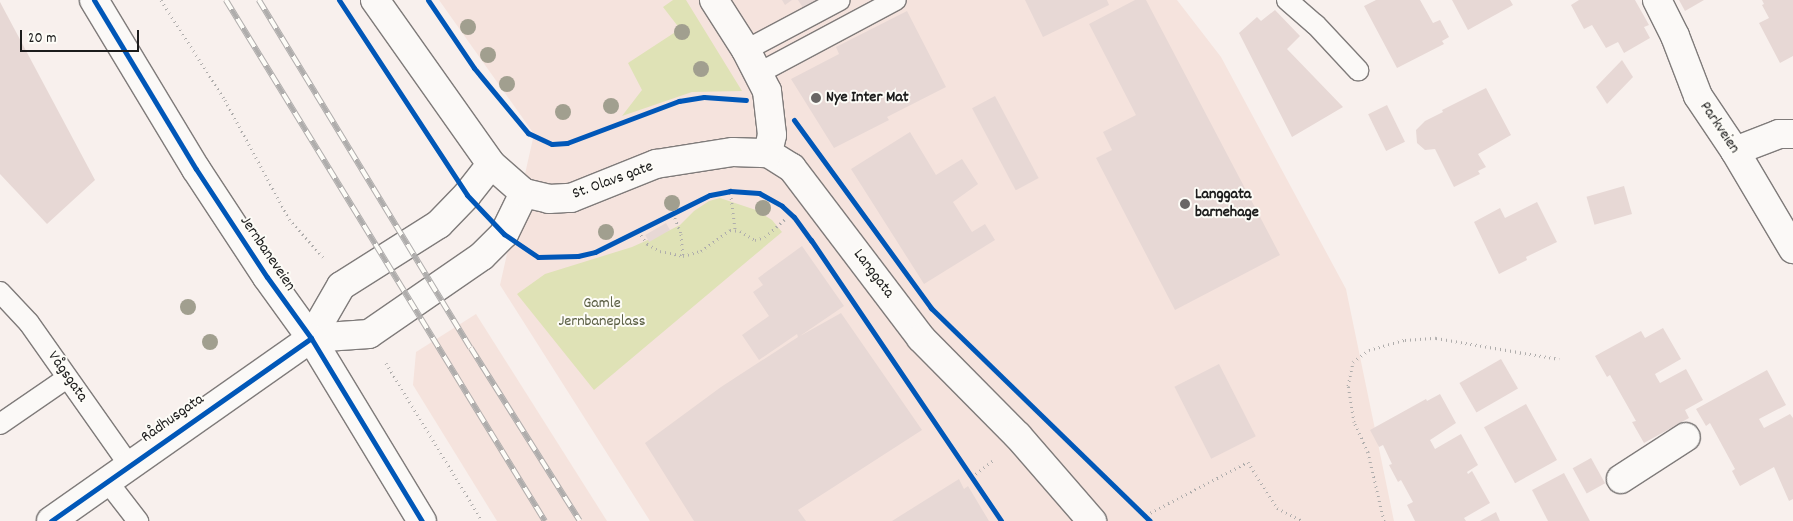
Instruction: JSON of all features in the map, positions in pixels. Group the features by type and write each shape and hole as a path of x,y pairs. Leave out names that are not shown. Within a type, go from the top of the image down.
{"street":[{"name":"Jernbaneveien","path":"94,0 196,169 311,338 422,521"},
{"name":"St. Olavs gate","path":"375,0 491,164 524,192 549,199 571,198 656,164 733,152 768,152"},
{"path":"714,0 753,62 767,91 772,135 768,152"},
{"name":"Parkveien","path":"1657,0 1675,36 1698,96 1736,152 1793,249"},
{"path":"1736,152 1780,134 1793,134"},
{"name":"Langgata","path":"768,152 792,168 921,338 1018,436 1092,521"},
{"path":"311,338 341,286 439,224 467,195 491,164"},
{"path":"311,338 369,334 418,301 488,251 504,234 524,192"},
{"name":"Rådhusgata","path":"51,521 311,338"},
{"path":"1621,478 1686,437"}],"lane":[{"path":"753,62 840,0"},
{"path":"753,62 896,0"},
{"path":"1287,0 1316,25 1358,70"},
{"name":"Vågsgata","path":"0,292 29,323 67,378 118,473 138,521"},
{"path":"0,424 67,378"}],"path":[{"path":"161,0 225,100 289,219 322,257"},
{"path":"730,191 735,229"},
{"path":"724,193 730,191 740,192"},
{"path":"664,217 675,211 681,234 683,256"},
{"path":"735,229 755,240 766,237 790,213"},
{"path":"629,235 646,226"},
{"path":"638,231 647,244 660,251 683,256 701,251 735,229"},
{"path":"1384,521 1368,452 1354,422 1348,386 1353,362 1369,350 1405,340 1436,338 1559,359"},
{"path":"384,359 482,521"},
{"path":"972,477 999,456"},
{"path":"1146,515 1248,462 1277,508 1303,521"},
{"path":"967,470 977,484"},
{"path":"1140,509 1150,521"}],"shaded area":[{"path":"439,0 1177,0 1221,57 1346,289 1394,521 650,521 500,285 534,134"},
{"path":"476,314 607,521 497,521 413,385 416,352"}],"green space":[{"path":"673,0 686,0 742,91 692,92 622,116 642,90 628,63 680,29 663,7"},
{"name":"Gamle Jernbaneplass","path":"720,198 756,210 772,220 782,232 594,390 517,294 545,274 632,247 670,230 680,225 694,211 709,201"}],"building":[{"path":"782,0 792,0 785,5"},
{"path":"798,0 822,0 805,11"},
{"path":"1025,0 1107,0 1109,5 1043,37"},
{"path":"1135,0 1146,0 1280,255 1175,310 1096,158 1112,150 1103,132 1136,115 1089,24"},
{"path":"1376,0 1420,0 1433,23 1440,20 1449,37 1442,41 1444,44 1397,68 1364,6"},
{"path":"1452,0 1510,0 1513,5 1468,30"},
{"path":"1579,0 1635,0 1649,25 1644,27 1650,38 1624,53 1618,42 1606,48 1592,25 1584,29 1571,5"},
{"path":"1679,0 1704,0 1685,11"},
{"path":"1762,0 1793,0 1793,56 1780,63 1759,23 1769,18 1762,5 1764,4"},
{"path":"0,2 95,180 47,224 0,174"},
{"path":"1275,10 1300,36 1287,49 1343,107 1292,137 1239,33 1257,17 1261,21"},
{"path":"907,11 946,87 887,117 889,120 834,148 791,79 839,54 836,47"},
{"path":"1622,60 1633,77 1607,104 1596,87"},
{"path":"1486,88 1511,135 1478,154 1486,167 1478,171 1480,174 1454,187 1435,149 1425,150 1417,143 1416,130 1425,121 1443,112 1442,110"},
{"path":"995,96 1039,178 1016,190 972,108"},
{"path":"1387,105 1405,142 1386,151 1368,114"},
{"path":"910,132 936,175 962,159 978,184 953,202 972,232 985,224 995,240 924,284 851,169"},
{"path":"1624,186 1632,214 1595,225 1587,197"},
{"path":"1537,202 1557,242 1526,257 1527,260 1499,274 1474,222 1500,208 1505,218"},
{"path":"666,223 670,230 649,242 645,235"},
{"path":"802,246 844,306 800,336 841,313 922,430 798,510 806,521 694,521 645,443 721,387 798,337 797,334 759,360 742,335 769,316 753,292 763,285 758,278"},
{"path":"1663,328 1681,359 1655,374 1657,378 1660,383 1686,369 1703,400 1685,410 1689,418 1644,443 1632,422 1636,421 1610,375 1607,377 1595,356 1641,331 1645,338"},
{"path":"1501,359 1518,388 1476,412 1459,383"},
{"path":"1219,364 1256,436 1211,459 1174,387"},
{"path":"1767,370 1786,405 1759,419 1764,428 1790,414 1793,418 1793,499 1789,501 1774,467 1740,486 1732,471 1735,469 1710,423 1706,426 1696,409"},
{"path":"1440,394 1456,423 1430,440 1435,449 1461,434 1478,465 1467,472 1468,474 1472,471 1490,503 1464,518 1466,521 1415,521 1407,505 1413,502 1401,480 1398,482 1389,465 1392,464 1383,445 1379,447 1370,430 1426,399 1427,401"},
{"path":"1526,404 1557,460 1515,483 1484,427"},
{"path":"1591,458 1605,483 1587,494 1573,468"},
{"path":"1564,473 1590,521 1548,521 1532,490"},
{"path":"959,479 964,489 968,486 989,521 892,521"},
{"path":"1496,512 1500,521 1480,521"}],"railway":[{"path":"226,0 545,521"},
{"path":"259,0 471,348 580,521"}],"cycle path":[{"path":"94,0 196,169 267,277 311,338 422,521"},
{"path":"339,0 467,195 504,234 538,257 578,256 595,252 710,195 730,191 759,193 782,206 794,217 811,240 1001,521"},
{"path":"428,0 474,68 528,133 552,144 567,143 679,101 704,97 746,100"},
{"path":"794,120 931,308 1150,521"},
{"path":"51,521 311,338"}],"place":[{"name":"Nye Inter Mat","path":"816,98"},
{"name":"Langgata barnehage","path":"1185,204"}]}
